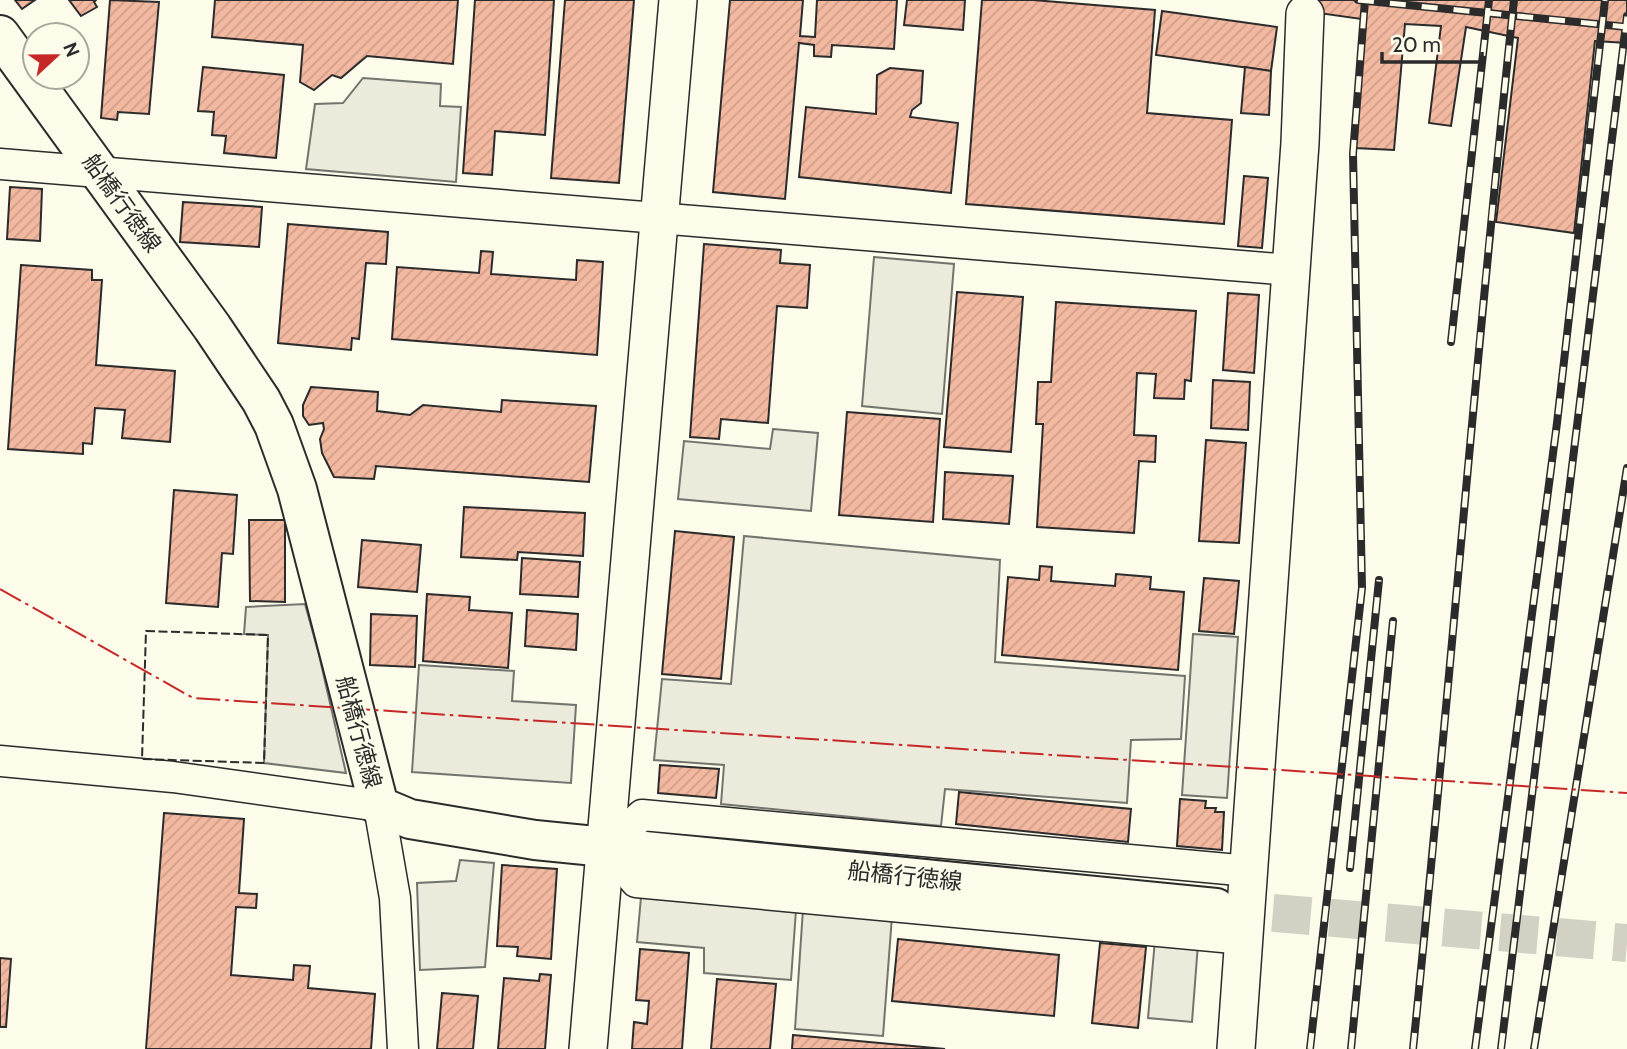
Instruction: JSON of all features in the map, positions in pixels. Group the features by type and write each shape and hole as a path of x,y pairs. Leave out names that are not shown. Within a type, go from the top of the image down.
{"main road":[{"name":"船橋行徳線","path":"0,35 212,327 261,400 274,425 297,489 379,806 410,819 535,840 1216,908"}],"street":[{"path":"588,1049 678,0"},
{"path":"1236,1049 1291,270 1305,14"},
{"path":"0,164 1291,270"},
{"path":"0,761 173,777 379,806 395,898 403,1049"},
{"path":"607,847 642,815 1249,871"},
{"path":"607,847 636,882 1244,939"}],"shaded area":[{"path":"363,78 441,84 440,106 461,107 456,182 306,169 315,104 343,103"},
{"path":"874,257 954,264 942,414 862,406"},
{"path":"773,429 818,433 811,511 678,499 684,441 770,449"},
{"path":"744,536 1000,560 995,662 1185,676 1181,739 1131,740 1127,803 945,789 941,826 721,804 724,765 654,760 662,679 731,684"},
{"path":"305,604 346,773 264,763 268,635 244,634 246,607"},
{"path":"1193,634 1238,637 1227,798 1182,795"},
{"path":"419,665 514,671 512,701 576,705 571,783 412,772"},
{"path":"460,860 494,863 485,967 420,970 417,883 456,881"},
{"path":"641,897 796,910 791,980 704,973 704,948 637,942"},
{"path":"803,909 892,916 883,1036 795,1029"},
{"path":"1155,940 1198,944 1192,1022 1148,1018"}],"building":[{"path":"15,0 35,0 22,9"},
{"path":"69,0 96,0 94,2 97,7 81,16"},
{"path":"110,0 159,2 149,114 118,112 117,120 101,118"},
{"path":"215,0 458,0 453,64 367,56 341,78 332,75 314,90 300,82 303,45 212,37"},
{"path":"475,0 554,0 545,135 495,131 492,175 463,173"},
{"path":"565,0 634,0 619,183 551,178"},
{"path":"730,0 803,0 800,36 815,37 817,0 897,0 894,49 832,45 831,57 814,56 814,45 799,43 785,199 713,192"},
{"path":"907,0 965,0 963,30 904,25"},
{"path":"982,0 1033,0 1155,10 1147,113 1232,120 1224,224 966,204"},
{"path":"1298,0 1627,0 1627,43 1595,41 1574,233 1496,222 1518,38 1466,27 1451,126 1429,123 1441,26 1405,24 1394,150 1355,148 1362,19 1297,10"},
{"path":"1162,11 1277,27 1271,71 1156,55"},
{"path":"203,67 284,75 276,158 224,153 226,136 212,135 214,112 198,111"},
{"path":"1245,67 1271,71 1269,115 1241,113"},
{"path":"890,68 923,71 921,103 912,110 910,117 958,123 951,193 799,177 806,107 876,114 877,75"},
{"path":"1244,176 1268,178 1262,248 1238,246"},
{"path":"10,187 42,189 40,241 7,239"},
{"path":"183,202 262,207 259,247 180,242"},
{"path":"288,224 388,232 386,264 366,263 359,339 352,338 351,350 278,343"},
{"path":"704,244 781,250 780,263 810,265 807,308 777,306 768,423 721,419 719,439 690,437"},
{"path":"481,251 493,252 491,274 576,280 577,260 603,262 597,355 392,339 397,267 479,273"},
{"path":"21,265 92,270 92,280 102,280 96,365 175,371 170,442 122,438 125,410 95,408 92,444 83,443 83,454 8,449"},
{"path":"957,292 1023,297 1011,452 944,447"},
{"path":"1228,293 1259,295 1254,373 1223,370"},
{"path":"1056,302 1196,311 1191,381 1185,380 1184,399 1154,398 1156,374 1137,373 1134,435 1156,436 1155,462 1139,461 1134,533 1037,527 1043,424 1036,424 1038,382 1051,382"},
{"path":"1213,380 1250,382 1248,430 1211,428"},
{"path":"311,387 378,392 377,411 410,415 423,405 501,412 502,400 596,406 589,482 376,466 374,479 334,477 322,453 320,439 323,423 309,425 303,416 303,405"},
{"path":"847,412 940,419 933,522 839,515"},
{"path":"1206,440 1246,443 1239,543 1199,541"},
{"path":"945,472 1013,476 1009,524 943,519"},
{"path":"174,490 237,495 233,554 222,553 218,607 166,603"},
{"path":"464,507 585,513 583,556 518,552 517,560 461,557"},
{"path":"249,520 285,520 285,602 250,601"},
{"path":"675,531 734,537 721,679 662,674"},
{"path":"362,540 421,545 417,592 358,587"},
{"path":"522,558 580,562 578,597 520,594"},
{"path":"1040,566 1052,567 1051,581 1115,586 1116,574 1151,577 1150,589 1184,592 1178,670 1002,655 1008,577 1039,580"},
{"path":"1204,578 1239,581 1234,634 1199,631"},
{"path":"427,594 470,597 469,610 512,613 508,668 423,661"},
{"path":"527,610 578,614 576,650 525,646"},
{"path":"371,614 417,616 415,667 370,665"},
{"path":"660,765 719,769 716,798 658,793"},
{"path":"959,792 1131,809 1128,842 956,824"},
{"path":"1180,799 1206,801 1205,808 1216,808 1215,812 1224,812 1222,850 1177,846"},
{"path":"164,813 244,819 239,893 257,894 256,908 236,907 231,975 293,980 294,965 310,966 308,988 375,994 371,1049 146,1049"},
{"path":"502,865 557,869 551,959 517,956 518,947 497,946"},
{"path":"898,939 1059,955 1054,1016 892,1001"},
{"path":"1100,943 1146,947 1138,1028 1092,1023"},
{"path":"640,949 689,953 682,1049 632,1049 634,1022 647,1024 649,1001 636,1000"},
{"path":"0,958 11,959 6,1027 0,1027"},
{"path":"540,974 551,975 545,1049 498,1049 504,978 539,981"},
{"path":"717,979 776,984 770,1049 711,1049"},
{"path":"442,993 478,996 473,1049 437,1049"},
{"path":"793,1035 945,1049 792,1049"}],"tunnel":[{"path":"1216,908 1627,943"}],"railway":[{"path":"1358,0 1627,27"},
{"path":"1310,1049 1362,588 1353,154 1365,0"},
{"path":"1451,342 1489,0"},
{"path":"1413,1049 1514,0"},
{"path":"1475,1049 1557,423 1605,0"},
{"path":"1501,1049 1627,16"},
{"path":"1534,1049 1627,468"},
{"path":"1350,868 1379,580"},
{"path":"1351,1049 1393,621"}],"fence":[{"path":"146,631 268,635 264,763 142,759 146,631"}],"power":[{"path":"0,589 193,698 1627,793"}]}
